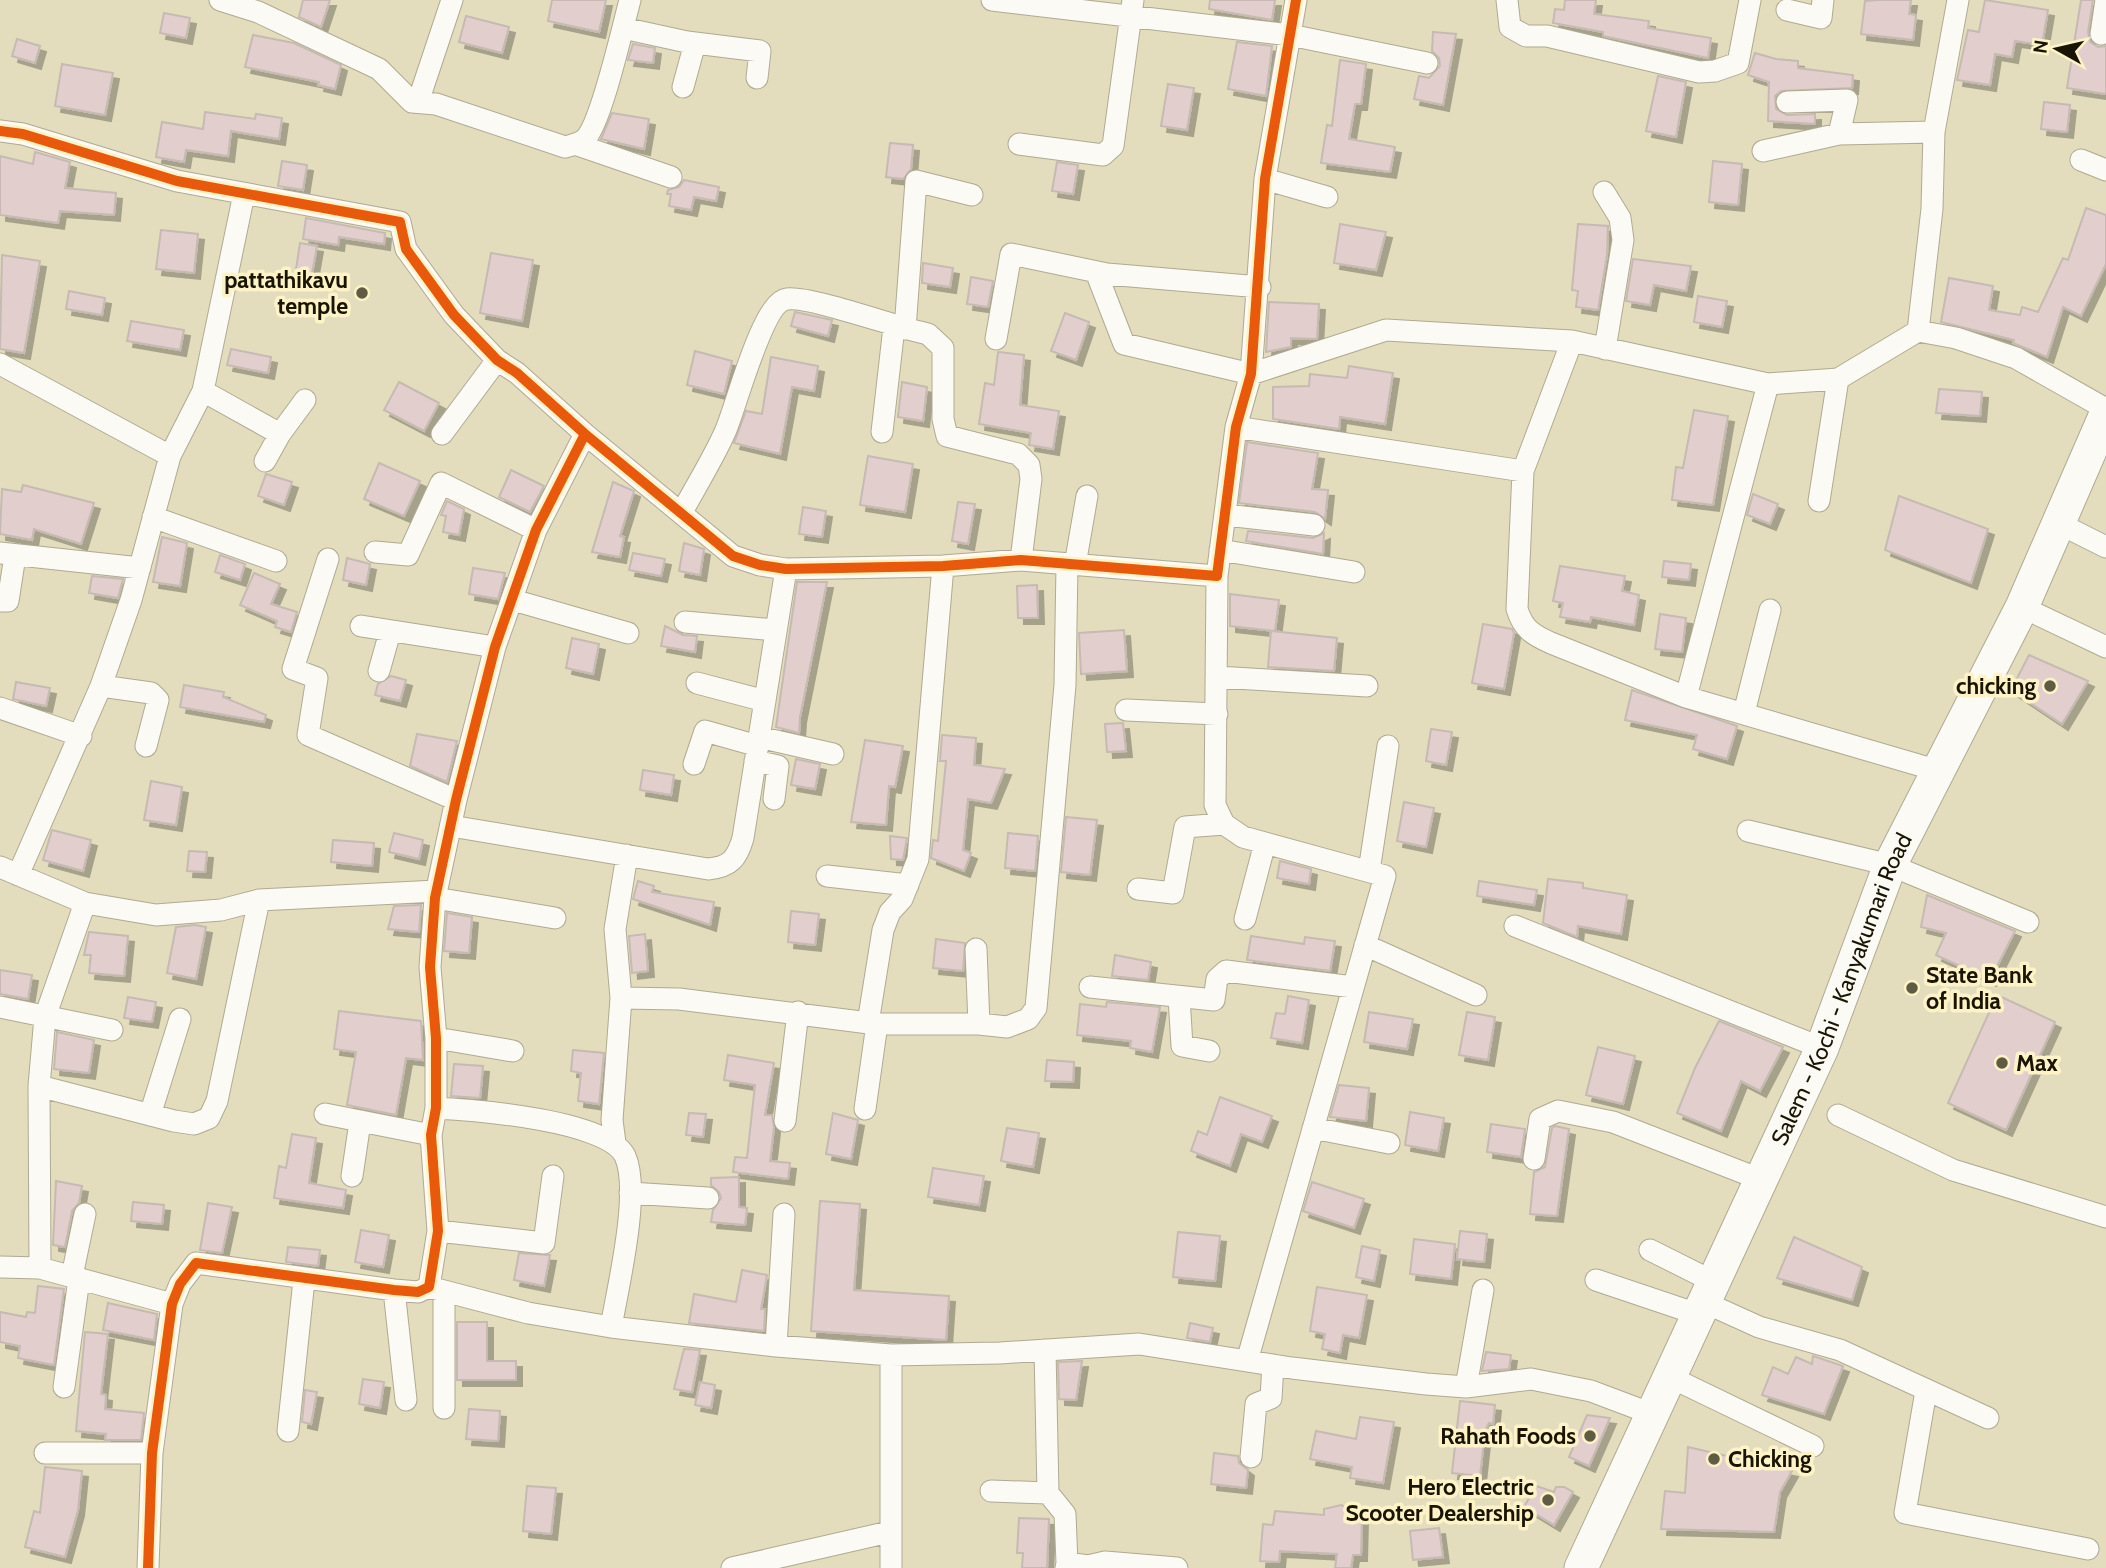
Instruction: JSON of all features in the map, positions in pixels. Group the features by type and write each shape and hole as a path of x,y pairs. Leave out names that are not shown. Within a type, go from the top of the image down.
{"main road":[{"name":"Salem - Kochi - Kanyakumari Road","path":"1581,1568 1822,1048 1891,865 2022,607 2060,524 2106,411"}],"street":[{"path":"220,0 258,12 379,69 412,102 436,104 565,147 583,141 590,132 631,0"},
{"path":"418,102 452,0"},
{"path":"992,0 1131,8 1290,35 1427,63"},
{"path":"1247,1361 1385,876 1242,837 1224,824 1215,805 1217,576 1236,427 1251,374 1260,287 1265,179 1296,0"},
{"path":"1507,0 1510,27 1526,36 1547,36 1699,72 1715,71 1738,63 1750,0"},
{"path":"1787,10 1821,18 1823,0"},
{"path":"1917,331 1932,209 1934,132 1958,0"},
{"path":"2101,34 2106,0"},
{"path":"1019,144 1103,155 1113,146 1131,8"},
{"path":"623,28 695,43 760,51 757,78"},
{"path":"683,87 695,43"},
{"path":"1787,102 1847,100 1839,134"},
{"path":"0,131 23,134 177,181 400,222 406,249 454,315 497,360 517,373 585,434 733,556 760,565 786,569 943,566 1021,560 1217,576"},
{"path":"1763,151 1839,134 1934,132"},
{"path":"575,144 671,177"},
{"path":"2081,160 2106,170"},
{"path":"1265,179 1327,197"},
{"path":"882,432 900,328 916,181 972,195"},
{"path":"1604,192 1620,218 1623,240 1605,349"},
{"path":"244,194 204,391 170,456 140,568 102,686 81,736 9,871 85,904 156,915 221,910 259,900 436,894 555,918"},
{"path":"996,339 1011,254 1096,272 1260,287"},
{"path":"1096,272 1124,344 1251,374 1385,330 1572,341 1768,384 1838,379 1917,331 1956,338 2016,358 2106,411"},
{"path":"682,512 725,432 759,337 775,305 786,299 809,302 928,334 943,348 943,419 947,436 1018,454 1029,465 1031,479 1021,560"},
{"path":"1572,341 1523,471 1517,610 1521,625 1534,636 1686,697 1938,771"},
{"path":"442,434 497,360"},
{"path":"0,364 170,456"},
{"path":"1819,500 1838,379"},
{"path":"1686,697 1768,384"},
{"path":"204,391 280,434"},
{"path":"265,461 280,434 305,400"},
{"path":"1236,427 1523,471"},
{"path":"444,1408 437,1290 438,1231 431,1135 436,1108 436,1038 430,967 436,894 456,800 495,647 536,530 585,434"},
{"path":"375,552 408,555 440,484 536,530"},
{"path":"621,998 679,999 872,1023 979,1024 1007,1027 1028,1019 1036,1008 1065,685 1071,565 1087,496"},
{"path":"1226,514 1314,525"},
{"path":"153,517 276,561"},
{"path":"2060,524 2106,547"},
{"path":"1220,550 1354,572"},
{"path":"0,601 8,601 7,554 140,568"},
{"path":"328,559 293,669 317,678 308,735 456,800"},
{"path":"865,1109 883,930 908,885 918,859 943,566"},
{"path":"451,826 708,869 724,867 738,857 786,569"},
{"path":"513,600 628,633"},
{"path":"2022,607 2106,647"},
{"path":"1744,713 1770,610"},
{"path":"685,622 776,630"},
{"path":"361,626 495,647"},
{"path":"379,671 390,632"},
{"path":"1217,677 1367,686"},
{"path":"697,683 765,701"},
{"path":"102,686 151,693 158,700 146,746"},
{"path":"0,708 81,736"},
{"path":"1126,710 1217,714"},
{"path":"694,764 705,731 757,748 833,754"},
{"path":"1369,871 1388,746"},
{"path":"757,748 778,766 774,799"},
{"path":"1138,889 1173,893 1185,827 1224,824"},
{"path":"1748,831 1891,865 2028,922"},
{"path":"1245,919 1265,844"},
{"path":"611,1327 631,1194 625,1157 615,1143 612,1119 621,998 615,929 627,855"},
{"path":"827,876 908,885"},
{"path":"39,1086 194,1124 209,1118 217,1101 259,900"},
{"path":"40,1268 39,1086 45,1017 85,904"},
{"path":"1515,926 1822,1048"},
{"path":"1365,945 1476,995"},
{"path":"976,949 979,1024"},
{"path":"1090,987 1214,1000 1217,979 1226,971 1353,987"},
{"path":"1179,997 1182,1046 1209,1051"},
{"path":"0,1007 112,1030"},
{"path":"785,1121 798,1012"},
{"path":"150,1115 180,1018"},
{"path":"436,1038 513,1051"},
{"path":"436,1108 498,1112 586,1131 615,1143"},
{"path":"1534,1159 1540,1119 1558,1111 1613,1122 1762,1180"},
{"path":"325,1114 431,1135"},
{"path":"1838,1115 1953,1170 2106,1217"},
{"path":"352,1176 360,1122"},
{"path":"1314,1128 1389,1143"},
{"path":"438,1231 544,1242 553,1176"},
{"path":"631,1194 708,1198"},
{"path":"64,1387 75,1277 85,1214"},
{"path":"776,1346 784,1214"},
{"path":"1650,1250 1707,1300 1759,1327 1840,1350 1988,1418"},
{"path":"148,1568 152,1453 172,1304 180,1284 195,1263 304,1280 418,1292 437,1290 528,1313 611,1327 776,1346 891,1355 1139,1344 1273,1365 1466,1387 1531,1379 1591,1391 1653,1414"},
{"path":"0,1267 40,1268 172,1304"},
{"path":"288,1431 304,1280"},
{"path":"1597,1280 1707,1300"},
{"path":"394,1290 406,1400"},
{"path":"1466,1387 1483,1290"},
{"path":"1045,1350 1048,1493 1065,1514 1066,1565 1088,1566 1105,1562 1177,1568"},
{"path":"891,1355 891,1568"},
{"path":"1251,1457 1256,1404 1271,1398 1273,1365"},
{"path":"1670,1377 1813,1446"},
{"path":"1926,1391 1905,1513 2088,1549"},
{"path":"44,1453 152,1453"},
{"path":"991,1491 1048,1493"},
{"path":"732,1568 889,1532"}],"building":[{"path":"303,0 330,0 321,27 299,17"},
{"path":"552,0 606,0 599,32 548,21"},
{"path":"1210,0 1275,0 1272,20 1209,9"},
{"path":"1565,0 1596,0 1594,14 1649,21 1648,28 1711,38 1708,58 1603,36 1603,32 1553,23 1555,9 1564,10"},
{"path":"1911,0 1909,14 1916,15 1913,40 1861,34 1865,1"},
{"path":"1985,0 2048,10 2042,45 2015,41 2012,57 1995,54 1990,85 1957,80 1968,30 1979,32"},
{"path":"2081,0 2093,0 2088,32 2090,42 2098,47 2106,46 2106,94 2067,88"},
{"path":"164,13 190,18 186,38 160,33"},
{"path":"466,16 509,27 502,53 459,42"},
{"path":"1433,32 1456,34 1443,105 1414,99 1419,76 1429,78 1440,66 1439,58 1432,51"},
{"path":"253,35 294,43 341,65 335,89 318,85 319,82 245,67"},
{"path":"17,39 40,46 35,63 12,56"},
{"path":"1237,42 1272,46 1266,96 1228,89"},
{"path":"633,44 655,48 653,63 628,60"},
{"path":"1755,53 1798,61 1798,68 1853,75 1852,88 1781,91 1775,96 1776,109 1787,115 1815,114 1815,124 1768,121 1769,82 1748,75"},
{"path":"1340,60 1366,64 1361,104 1355,104 1349,139 1395,147 1390,172 1321,163 1327,125 1332,126"},
{"path":"62,64 113,73 105,115 55,106"},
{"path":"1658,76 1686,82 1676,137 1646,131"},
{"path":"1168,84 1194,88 1187,130 1161,126"},
{"path":"2044,102 2070,105 2067,132 2041,129"},
{"path":"205,112 255,119 256,114 282,118 279,139 231,131 228,156 186,150 184,162 156,157 162,122 203,129"},
{"path":"612,113 649,119 644,149 601,139"},
{"path":"890,143 913,145 911,169 903,179 886,177"},
{"path":"35,152 70,162 65,188 116,193 114,215 60,211 58,223 0,215 0,156 33,164"},
{"path":"282,161 307,165 303,190 278,186"},
{"path":"1713,161 1742,164 1738,205 1709,202"},
{"path":"1057,162 1078,165 1073,194 1052,191"},
{"path":"684,180 719,187 716,201 694,197 691,210 669,206 671,194 667,194 668,190 679,187"},
{"path":"2086,208 2106,215 2106,264 2081,316 2063,307 2047,357 2013,343 2014,340 1941,322 1949,278 1993,286 1989,310 2020,315 2022,307 2038,312 2063,258 2068,260"},
{"path":"306,218 385,233 384,244 339,237 338,245 303,239"},
{"path":"1340,224 1386,232 1376,270 1334,263"},
{"path":"1578,224 1608,226 1607,255 1598,310 1576,307 1578,291 1572,290"},
{"path":"161,230 198,234 194,273 156,269"},
{"path":"300,243 317,246 311,279 295,276"},
{"path":"491,253 533,260 522,321 480,313"},
{"path":"2,255 40,261 24,353 0,349"},
{"path":"1633,259 1691,266 1686,291 1654,285 1650,305 1626,301"},
{"path":"923,263 953,268 950,287 922,283"},
{"path":"971,277 993,281 988,307 967,304"},
{"path":"69,291 105,298 102,315 66,309"},
{"path":"1698,296 1727,301 1722,327 1694,322"},
{"path":"1269,302 1319,304 1317,339 1291,338 1291,347 1266,352"},
{"path":"795,312 832,320 828,336 791,326"},
{"path":"1065,313 1089,322 1076,360 1051,351"},
{"path":"131,321 184,330 180,350 127,341"},
{"path":"231,349 271,357 268,373 227,365"},
{"path":"695,351 732,361 724,394 687,385"},
{"path":"998,352 1024,355 1020,405 1059,411 1053,449 1029,445 1031,433 979,424 985,383 994,385"},
{"path":"771,357 818,366 814,391 792,387 780,454 734,443 746,411 762,414"},
{"path":"1349,366 1393,373 1385,424 1340,417 1339,429 1273,419 1273,387 1309,386 1310,374 1347,378"},
{"path":"399,382 439,403 424,431 384,410"},
{"path":"902,382 927,387 923,421 898,417"},
{"path":"1939,389 1982,392 1980,416 1936,413"},
{"path":"1694,410 1728,416 1713,505 1672,500 1676,467 1683,468"},
{"path":"1247,442 1318,453 1312,489 1328,490 1325,519 1315,512 1239,503"},
{"path":"868,456 913,464 905,512 860,505"},
{"path":"379,463 420,481 404,516 364,499"},
{"path":"511,470 544,486 530,512 499,497"},
{"path":"266,474 292,482 284,505 258,496"},
{"path":"613,482 634,491 620,536 624,537 620,557 592,552"},
{"path":"23,485 94,503 81,544 34,529 32,540 0,534 2,489 21,492"},
{"path":"1753,494 1778,504 1770,524 1747,515"},
{"path":"1899,496 1988,529 1971,583 1885,550"},
{"path":"447,501 464,509 459,535 443,532 446,516 441,515"},
{"path":"958,502 975,504 968,544 952,541"},
{"path":"803,507 826,511 822,537 799,534"},
{"path":"1248,531 1313,538 1324,533 1323,554 1246,541"},
{"path":"162,537 187,543 180,586 153,582"},
{"path":"684,543 704,549 700,575 679,571"},
{"path":"633,553 665,559 661,576 629,570"},
{"path":"220,555 245,564 240,580 215,572"},
{"path":"347,558 370,564 366,585 343,580"},
{"path":"1664,561 1691,564 1689,580 1662,577"},
{"path":"1560,566 1625,576 1622,591 1639,595 1634,625 1591,617 1590,622 1560,617 1563,603 1553,601"},
{"path":"473,568 505,573 498,599 469,594"},
{"path":"254,573 280,584 271,604 297,612 291,632 275,627 277,621 240,605"},
{"path":"92,576 123,579 118,598 89,593"},
{"path":"797,582 827,582 799,733 776,727"},
{"path":"1037,585 1038,618 1018,618 1017,586"},
{"path":"1230,594 1279,600 1275,631 1230,626"},
{"path":"1660,614 1686,618 1682,652 1655,649"},
{"path":"1483,624 1512,629 1514,633 1504,689 1472,683"},
{"path":"665,626 683,635 697,636 695,652 661,646"},
{"path":"1124,630 1127,671 1081,674 1079,633"},
{"path":"1271,631 1337,638 1334,671 1268,667"},
{"path":"572,638 599,644 593,674 566,668"},
{"name":"chicking","path":"2029,655 2088,681 2062,724 2011,690"},
{"path":"391,676 406,680 400,701 375,695 378,684"},
{"path":"16,682 50,688 46,706 13,699"},
{"path":"184,685 224,692 223,697 266,715 264,722 180,707"},
{"path":"1632,690 1737,726 1727,759 1693,749 1697,735 1625,720"},
{"path":"1123,723 1126,751 1107,752 1105,724"},
{"path":"1431,729 1452,732 1446,765 1426,761"},
{"path":"417,734 457,741 447,782 410,766"},
{"path":"942,735 976,738 974,765 1005,769 991,803 968,799 963,850 971,853 964,871 931,858 933,840 938,841 946,761 940,761"},
{"path":"865,740 903,746 895,787 889,786 886,825 851,822"},
{"path":"796,759 820,764 815,789 791,785"},
{"path":"643,770 674,775 671,795 640,790"},
{"path":"151,781 182,787 176,825 144,820"},
{"path":"1404,802 1434,808 1426,847 1397,841"},
{"path":"1066,817 1097,820 1090,875 1061,872"},
{"path":"52,830 91,840 83,871 43,860"},
{"path":"394,833 423,840 419,859 389,852"},
{"path":"1008,833 1038,836 1035,871 1005,868"},
{"path":"890,836 907,838 903,860 891,859"},
{"path":"333,840 374,843 372,866 331,862"},
{"path":"189,851 207,852 205,872 187,871"},
{"path":"1280,861 1311,869 1309,884 1277,878"},
{"path":"1548,879 1583,883 1583,888 1627,895 1621,934 1578,926 1577,937 1543,923"},
{"path":"638,881 654,886 652,892 714,902 710,925 633,899"},
{"path":"1479,881 1537,890 1534,905 1477,896"},
{"path":"1927,895 2015,931 1990,980 1936,955 1946,933 1921,927"},
{"path":"421,905 419,932 388,929 394,906"},
{"path":"791,911 819,914 815,945 788,942"},
{"path":"447,913 472,917 469,953 444,951"},
{"path":"176,927 206,927 196,979 167,973"},
{"path":"89,932 128,936 124,976 89,973 91,955 84,955"},
{"path":"645,934 648,971 632,973 629,936"},
{"path":"1251,936 1304,944 1305,937 1335,941 1330,971 1247,960"},
{"path":"936,939 965,943 963,971 933,968"},
{"path":"1115,955 1151,962 1148,980 1112,976"},
{"path":"0,970 32,975 28,999 0,994"},
{"name":"Max","path":"1997,995 2055,1022 2006,1130 1948,1103"},
{"path":"1288,996 1309,1000 1302,1043 1271,1038 1276,1013 1285,1014"},
{"path":"128,997 156,1002 152,1022 124,1018"},
{"path":"1107,1002 1160,1007 1152,1052 1130,1048 1131,1041 1077,1035 1080,1004 1106,1007"},
{"path":"339,1011 421,1021 423,1060 406,1058 396,1115 347,1105 356,1052 334,1049"},
{"path":"1369,1012 1413,1019 1407,1049 1364,1042"},
{"path":"1467,1012 1495,1017 1488,1060 1459,1055"},
{"path":"1719,1021 1783,1047 1760,1091 1741,1081 1721,1131 1677,1113 1695,1068"},
{"path":"57,1032 94,1040 89,1073 54,1069"},
{"path":"1598,1047 1635,1056 1623,1104 1586,1095"},
{"path":"573,1050 604,1053 599,1104 578,1101 581,1073 571,1071"},
{"path":"728,1055 774,1063 765,1115 772,1115 774,1127 770,1161 790,1163 788,1179 733,1172 735,1157 747,1158 755,1085 724,1080"},
{"path":"1047,1060 1074,1062 1073,1082 1045,1081"},
{"path":"454,1064 483,1066 480,1098 451,1096"},
{"path":"1339,1085 1369,1088 1366,1121 1330,1117"},
{"path":"1220,1097 1272,1116 1262,1142 1241,1134 1230,1166 1191,1151 1198,1131 1207,1135"},
{"path":"1410,1112 1444,1118 1438,1151 1405,1145"},
{"path":"689,1113 706,1114 703,1137 686,1135"},
{"path":"833,1113 858,1120 851,1159 826,1154"},
{"path":"1491,1124 1525,1129 1521,1157 1487,1152"},
{"path":"1555,1126 1569,1129 1557,1216 1530,1214 1534,1172 1545,1167 1552,1128"},
{"path":"1007,1128 1039,1133 1033,1167 1001,1161"},
{"path":"292,1134 316,1138 309,1183 346,1190 343,1208 274,1198 279,1166 286,1168"},
{"path":"933,1168 984,1176 979,1205 928,1197"},
{"path":"739,1177 739,1207 747,1208 745,1225 711,1222 713,1210 721,1198 711,1185 711,1178"},
{"path":"56,1181 82,1186 79,1203 72,1211 65,1247 53,1245"},
{"path":"1312,1182 1364,1199 1354,1228 1303,1211"},
{"path":"820,1201 860,1204 854,1290 949,1296 946,1340 811,1331"},
{"path":"133,1202 164,1205 162,1224 131,1221"},
{"path":"208,1203 232,1207 222,1253 200,1250"},
{"path":"361,1230 389,1235 383,1267 355,1262"},
{"path":"1460,1231 1487,1234 1484,1262 1457,1259"},
{"path":"1178,1232 1220,1236 1215,1281 1173,1277"},
{"path":"1794,1237 1862,1267 1852,1300 1777,1278"},
{"path":"1414,1239 1455,1244 1451,1279 1410,1274"},
{"path":"1362,1246 1380,1250 1374,1281 1356,1277"},
{"path":"288,1247 320,1250 318,1266 286,1262"},
{"path":"519,1253 550,1255 544,1286 514,1280"},
{"path":"742,1270 767,1275 761,1309 765,1309 764,1331 689,1323 694,1294 736,1302"},
{"path":"38,1286 64,1289 54,1365 18,1358 20,1346 0,1342 0,1312 26,1317 27,1312 35,1313"},
{"path":"1317,1287 1367,1295 1359,1338 1343,1335 1340,1353 1322,1349 1325,1334 1310,1331"},
{"path":"108,1303 157,1314 154,1340 103,1330"},
{"path":"457,1322 487,1322 487,1361 516,1361 516,1380 457,1380"},
{"path":"1190,1323 1213,1328 1210,1342 1187,1338"},
{"path":"85,1332 108,1334 101,1394 106,1395 105,1409 144,1413 141,1440 105,1440 106,1434 76,1431"},
{"path":"684,1349 700,1350 692,1392 674,1389"},
{"path":"1486,1352 1511,1355 1509,1369 1482,1371"},
{"path":"1813,1356 1843,1366 1824,1414 1762,1395 1773,1367 1788,1374 1796,1357 1812,1364"},
{"path":"1082,1361 1076,1400 1059,1399 1058,1362"},
{"path":"363,1379 384,1382 380,1408 359,1404"},
{"path":"700,1382 715,1385 711,1408 695,1405"},
{"path":"305,1390 317,1392 311,1424 302,1422"},
{"path":"1460,1401 1495,1405 1493,1424 1489,1423 1481,1438 1484,1440 1480,1476 1452,1473"},
{"path":"469,1409 500,1411 498,1441 466,1439"},
{"name":"Rahath Foods","path":"1587,1415 1610,1418 1589,1466 1569,1457"},
{"path":"1360,1417 1394,1422 1383,1483 1350,1478 1352,1467 1310,1459 1316,1431 1356,1439"},
{"path":"1688,1447 1792,1471 1780,1492 1774,1532 1661,1529 1665,1491 1685,1493"},
{"path":"1214,1453 1238,1456 1239,1463 1248,1470 1246,1488 1211,1484"},
{"path":"45,1467 82,1471 78,1510 65,1557 25,1547 34,1511 40,1513"},
{"path":"527,1486 556,1488 551,1534 523,1531"},
{"name":"Hero Electric Scooter Dealership","path":"1536,1486 1554,1492 1556,1487 1564,1487 1573,1492 1554,1525 1524,1507"},
{"path":"1341,1505 1362,1515 1361,1555 1353,1555 1351,1568 1335,1568 1337,1554 1280,1551 1279,1562 1260,1561 1263,1524 1273,1525 1275,1511 1324,1515 1324,1509"},
{"path":"1019,1518 1049,1519 1047,1568 1022,1568 1023,1553 1017,1553"},
{"path":"1439,1528 1443,1557 1413,1560 1410,1531"}],"cycle path":[{"path":"0,131 23,134 177,181 400,222 406,249 454,315 497,360 517,373 585,434 733,556 760,565 786,569 943,566 1021,560 1217,576 1236,427 1251,374 1265,179 1296,0"},
{"path":"148,1568 152,1453 172,1304 180,1284 196,1263 394,1290 418,1292 429,1287 438,1231 431,1135 436,1108 436,1038 430,967 435,898 456,800 495,647 536,530 585,434"}],"place":[{"name":"pattathikavu temple","path":"362,293"},
{"name":"chicking","path":"2050,686"},
{"name":"State Bank of India","path":"1912,988"},
{"name":"Max","path":"2002,1063"},
{"name":"Rahath Foods","path":"1590,1436"},
{"name":"Chicking","path":"1714,1459"},
{"name":"Hero Electric Scooter Dealership","path":"1548,1500"}]}
